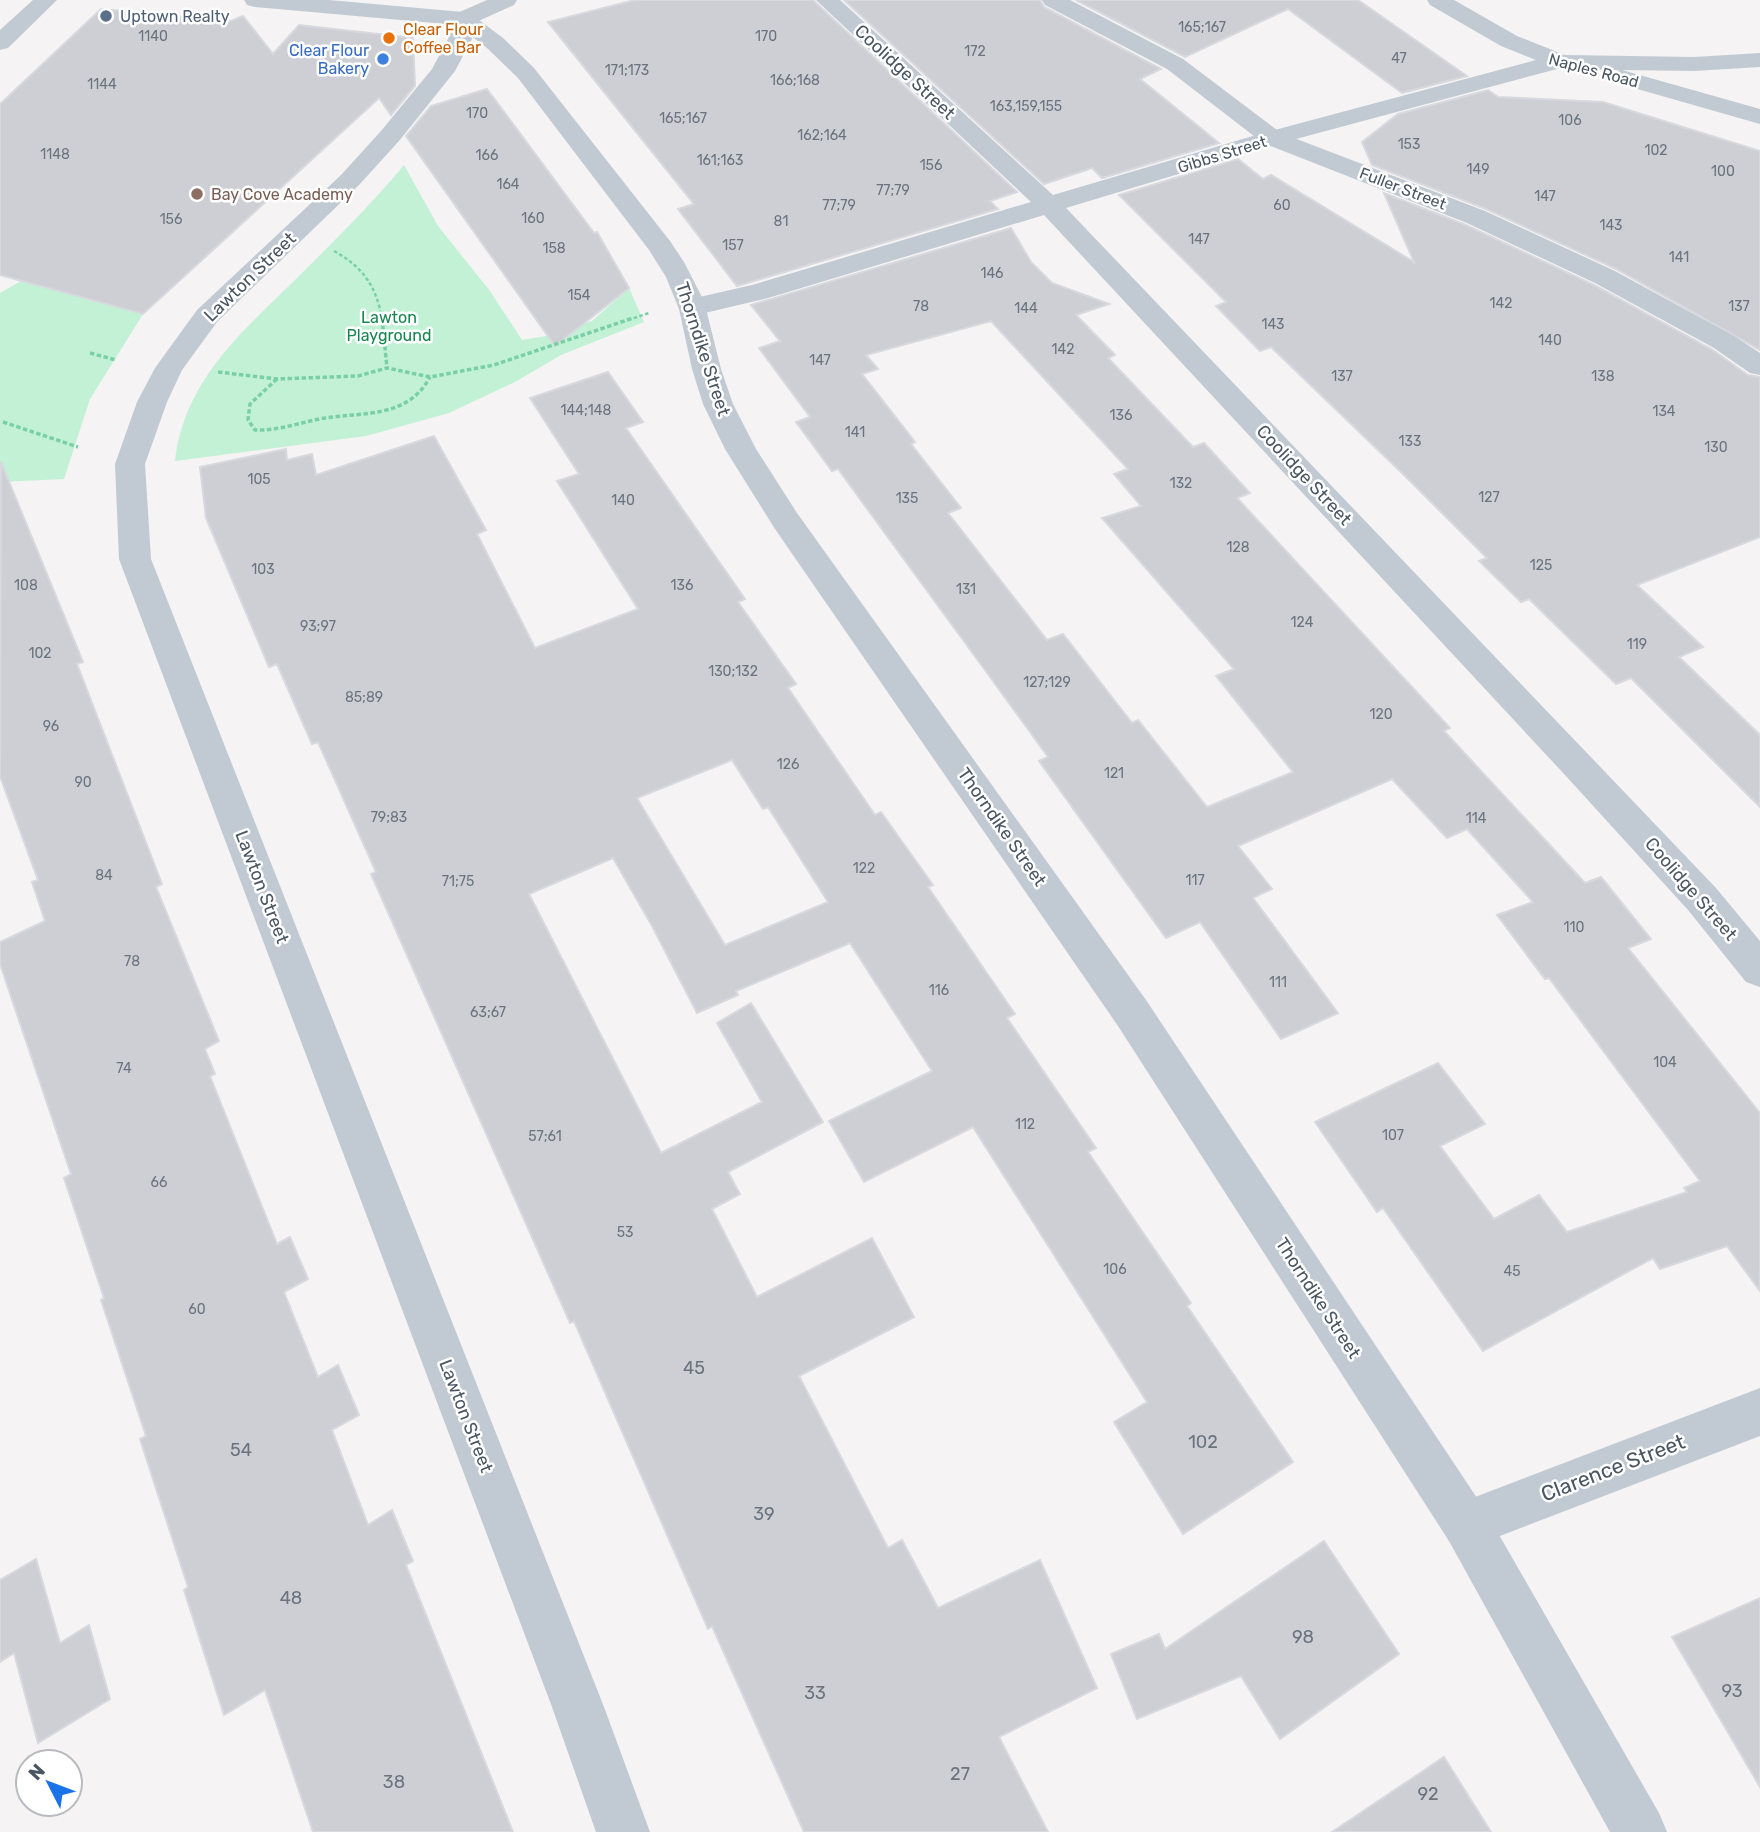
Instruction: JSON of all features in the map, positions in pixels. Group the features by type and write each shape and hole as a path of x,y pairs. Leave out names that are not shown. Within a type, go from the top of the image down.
{"street":[{"path":"0,43 46,0"},
{"path":"255,0 457,9 506,0"},
{"name":"Coolidge Street","path":"827,0 1049,206 1588,776 1702,899 1760,970"},
{"name":"Fuller Street","path":"1053,0 1175,64 1219,94 1272,138 1476,217 1605,277 1724,342 1760,366"},
{"name":"Naples Road","path":"1438,0 1509,41 1556,62 1611,74 1760,117"},
{"name":"Thorndike Street","path":"457,9 526,74 661,247 679,275 692,307 717,403 756,474 786,521 1132,1013 1466,1524 1640,1832"},
{"name":"Lawton Street","path":"457,9 460,39 443,71 342,189 207,316 169,368 152,402 130,464 135,559 564,1668 623,1832"},
{"name":"Gibbs Street","path":"692,307 758,292 1272,138 1556,62 1695,64 1760,60"},
{"name":"Clarence Street","path":"1466,1524 1760,1412"}],"path":[{"path":"327,248 350,257 367,273 378,293 387,368"},
{"path":"210,371 277,379 358,376 387,368 430,377 494,365 653,312"},
{"path":"90,352 116,360"},
{"path":"277,379 250,404 248,420 256,430 271,431 326,418 384,412 410,402 426,388 430,377"},
{"path":"3,422 78,447"}],"green space":[{"name":"Lawton Playground","path":"404,165 438,226 490,291 522,340 546,336 592,321 629,288 644,322 561,355 515,382 449,413 366,436 175,461 190,406 219,359 365,209"},
{"path":"21,281 143,314 90,399 64,479 0,482 0,293"}],"building":[{"path":"635,0 813,0 1017,192 990,201 998,209 737,286 678,209 694,204 548,22"},
{"path":"844,0 1040,0 1044,7 1161,69 1140,79 1219,143 1102,178 1092,168 1044,184"},
{"path":"1076,0 1358,0 1467,76 1402,93 1288,9 1185,57"},
{"path":"101,9 231,21 243,16 273,54 299,25 413,38 415,86 391,115 379,98 143,314 0,275 0,104"},
{"path":"487,89 594,233 597,232 629,288 555,346 406,136 431,106"},
{"path":"1488,90 1498,97 1603,102 1760,151 1760,350 1616,269 1486,209 1372,165 1362,142 1398,114"},
{"path":"1238,159 1263,179 1271,175 1414,262 1384,193 1466,225 1594,285 1713,350 1748,375 1760,377 1760,537 1637,585 1703,647 1679,657 1760,735 1760,807 1631,678 1616,684 1529,599 1521,602 1479,561 1487,558 1271,347 1260,351 1216,306 1226,302 1119,195"},
{"path":"1011,228 1031,262 1052,283 1109,304 1076,315 1115,355 1108,358 1193,447 1204,443 1250,493 1237,498 1450,728 1444,731 1585,883 1601,877 1651,939 1628,948 1760,1113 1760,1291 1727,1246 1660,1269 1653,1258 1483,1351 1383,1208 1377,1212 1315,1122 1438,1063 1485,1124 1440,1146 1494,1219 1539,1195 1567,1232 1687,1192 1684,1188 1700,1181 1549,978 1545,979 1497,915 1533,902 1467,829 1447,838 1392,779 1238,846 1272,889 1253,898 1338,1013 1281,1039 1200,922 1166,938 1039,761 1048,757 838,469 832,471 796,422 810,417 759,348 780,341 751,305","holes":["991,321 1128,469 1114,474 1141,506 1102,518 1234,669 1216,676 1293,772 1207,807 1138,720 1132,723 1063,634 1047,640 948,513 961,508 911,444 915,442 862,374 878,369 866,355"]},
{"path":"608,372 643,422 626,428 745,599 738,602 796,684 788,688 875,815 881,812 933,885 928,887 1015,1014 1007,1018 1096,1148 1088,1152 1191,1303 1187,1306 1293,1462 1183,1534 1114,1422 1147,1402 973,1127 864,1182 829,1121 932,1071 850,943 736,991 738,995 697,1013 613,858 529,894 661,1153 762,1102 717,1023 751,1003 823,1122 728,1172 740,1194 712,1209 757,1297 872,1238 914,1317 799,1376 888,1548 902,1540 938,1608 1040,1560 1097,1688 999,1737 1048,1832 804,1832 712,1626 708,1629 574,1321 570,1323 371,874 376,872 318,742 312,744 277,664 269,667 206,518 200,467 286,449 287,460 312,454 316,475 434,436 486,530 477,534 535,648 638,609 557,481 579,474 530,398","holes":["732,760 763,809 768,807 828,902 725,945 637,798"]},
{"path":"1,462 83,662 77,664 162,884 156,887 219,1041 205,1049 215,1074 210,1076 277,1244 290,1237 308,1279 284,1292 318,1377 338,1365 359,1415 332,1430 368,1525 392,1510 413,1561 406,1565 513,1832 313,1832 265,1690 224,1715 184,1590 188,1587 140,1439 146,1436 64,1178 71,1174 0,964 0,942 45,921 32,882 38,880 0,776"},
{"path":"1324,1541 1399,1654 1280,1739 1241,1676 1137,1719 1111,1654 1159,1634 1165,1649"},
{"path":"36,1559 60,1643 89,1625 110,1699 38,1743 14,1653 0,1662 0,1580"},
{"path":"1760,1598 1760,1787 1672,1637"},
{"path":"1444,1757 1491,1832 1332,1832"}],"place":[{"name":"Uptown Realty","path":"106,16"},
{"name":"Clear Flour Coffee Bar","path":"389,38"},
{"name":"Clear Flour Bakery","path":"383,59"},
{"name":"Bay Cove Academy","path":"197,194"}]}
